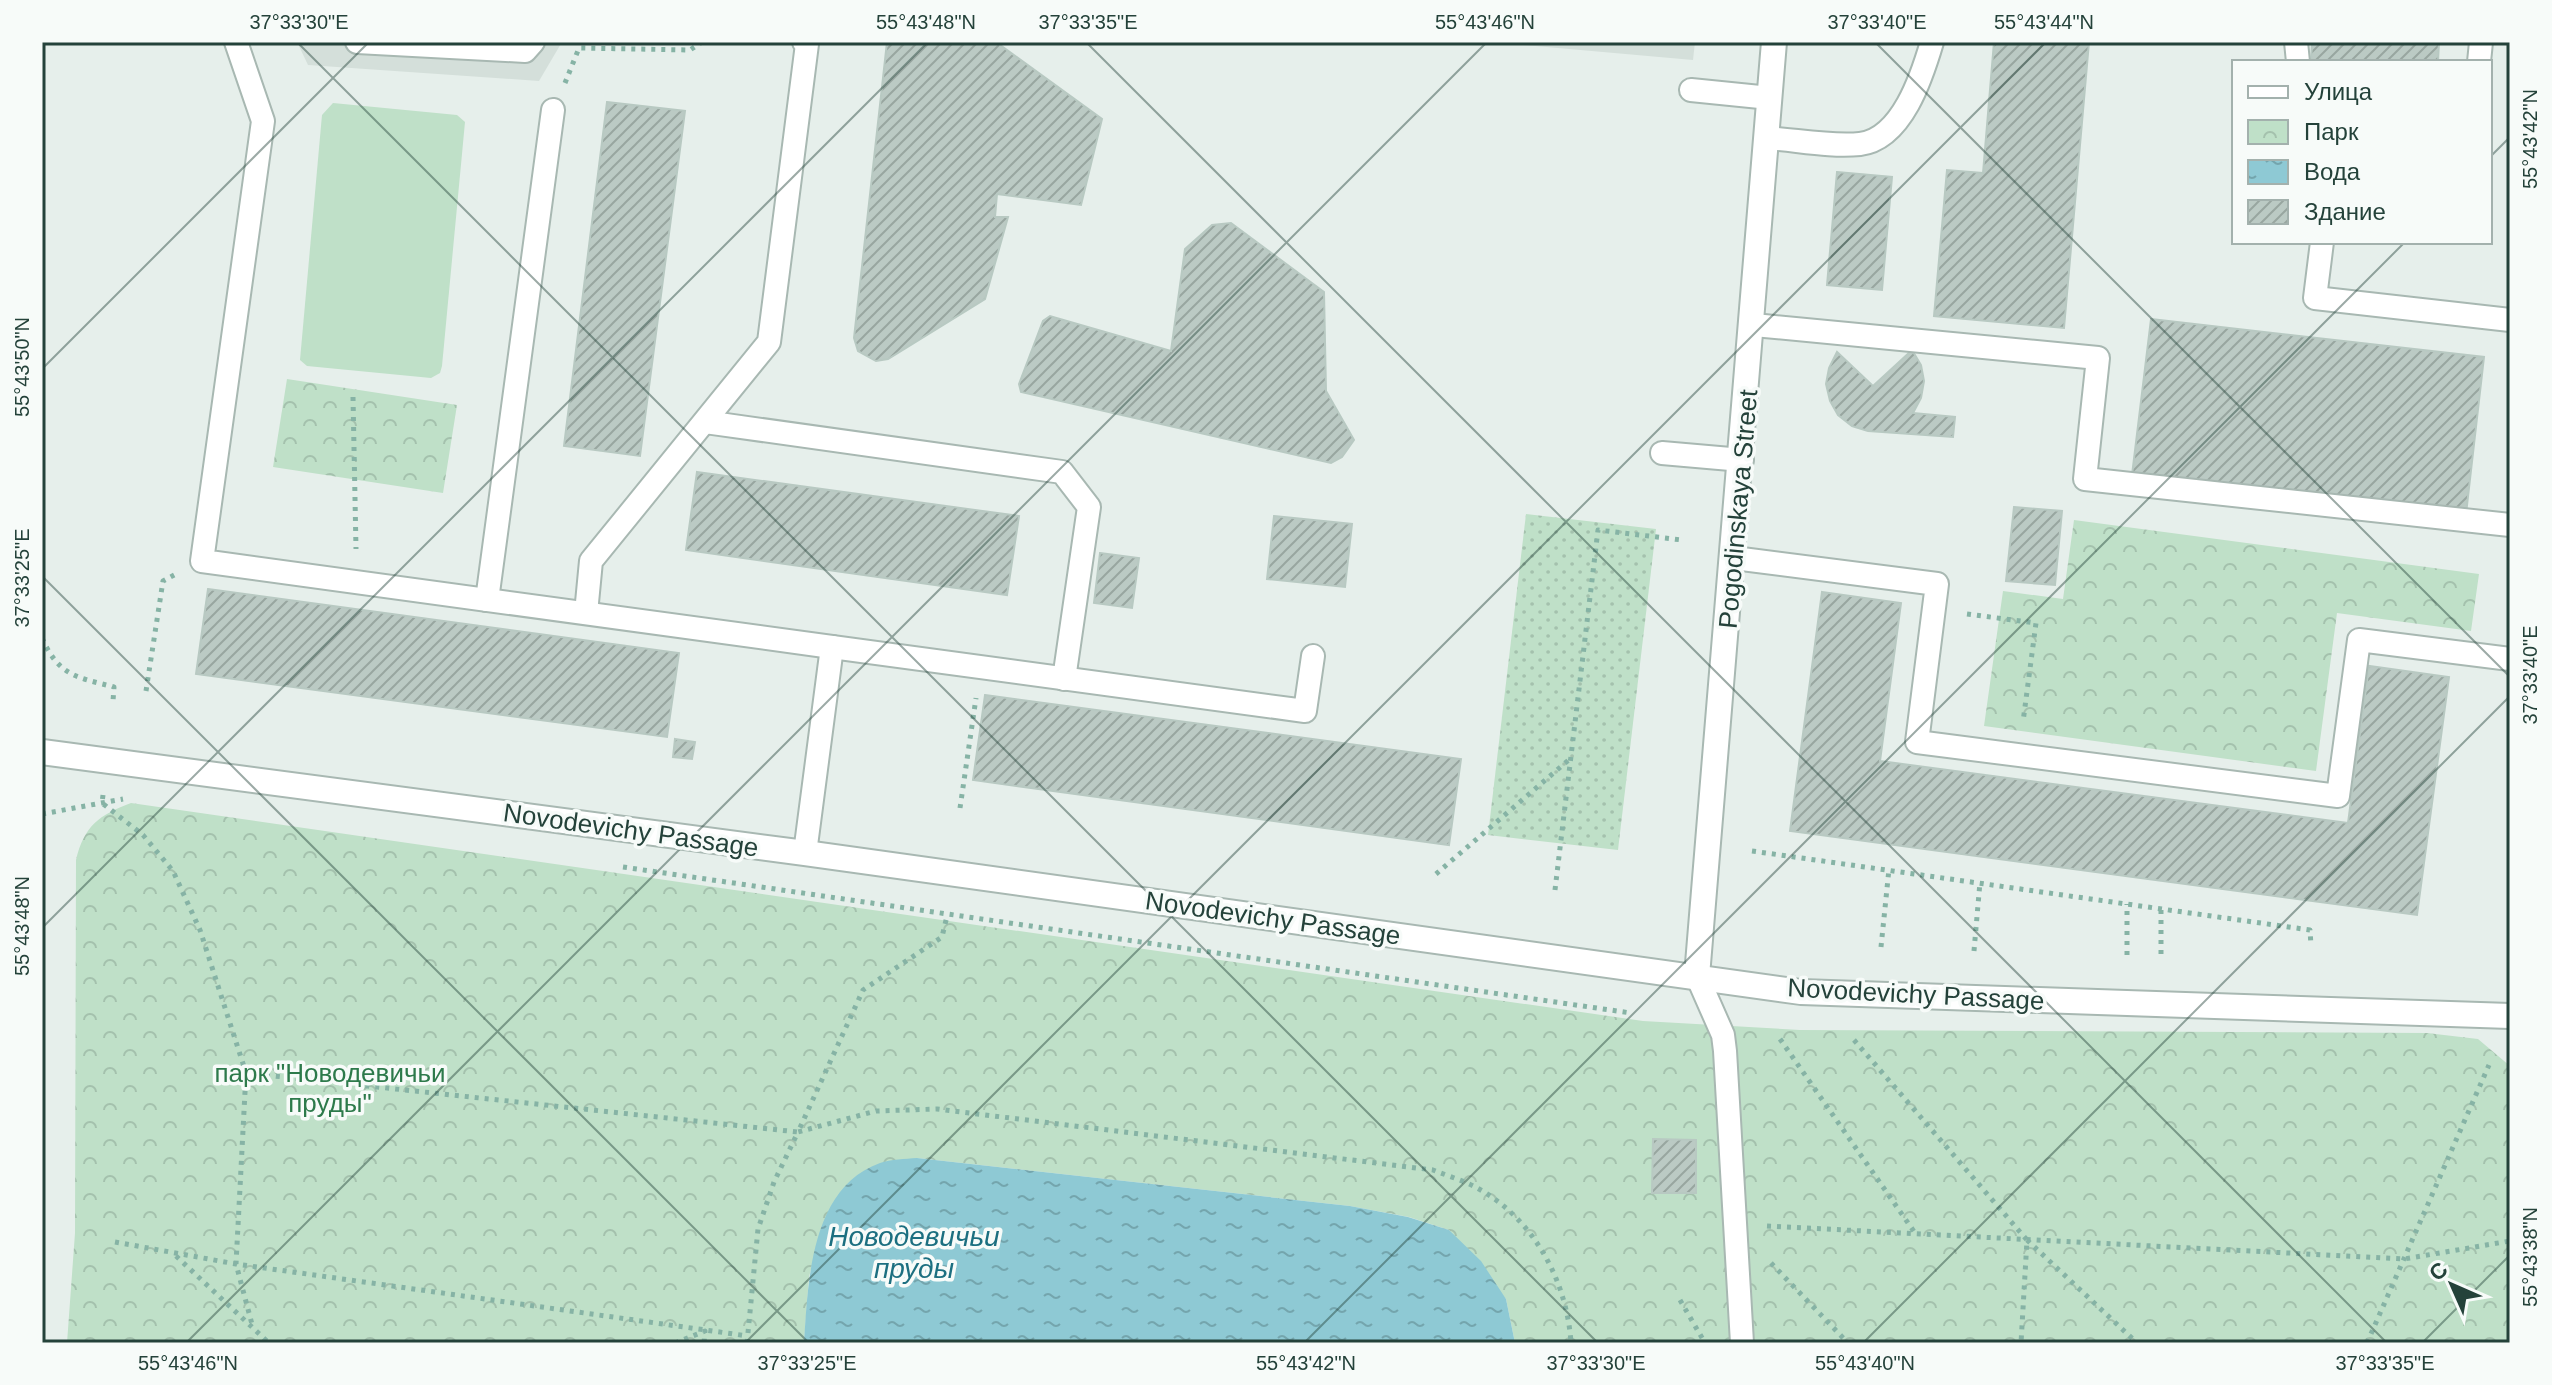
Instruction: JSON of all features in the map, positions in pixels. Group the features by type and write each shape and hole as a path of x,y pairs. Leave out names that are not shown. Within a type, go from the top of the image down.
{"street":[{"name":"Pogodinskaya Street","path":"1697,976 1754,325 1774,42"},
{"name":"Novodevichy Passage","path":"42,752 805,853 1801,992 2510,1016"}],"lane":[{"path":"236,42 263,121 202,561 1305,711 1313,656"},
{"path":"357,42 525,51 533,42"},
{"path":"586,613 591,561 769,342 807,44 804,42"},
{"path":"1767,138 1864,144 1892,128 1923,71 1932,42"},
{"path":"1691,90 1770,98"},
{"path":"487,600 553,110"},
{"path":"2322,244 2315,298 2510,320"},
{"path":"1754,325 2098,358 2085,479 2510,525"},
{"path":"705,422 1062,472 1089,507 1064,679"},
{"path":"1662,453 1742,460"},
{"path":"1734,558 1937,584 1917,742 2338,796 2359,640 2510,659"},
{"path":"805,853 832,647"},
{"path":"1697,976 1723,1035 1742,1343"}],"path":[{"path":"553,110 579,48 690,50 702,42"},
{"path":"353,397 356,582"},
{"path":"1555,890 1598,530 1682,540"},
{"path":"146,691 163,581 202,561"},
{"path":"1934,610 2036,623 2019,755"},
{"path":"42,638 51,659 70,675 114,687 113,701"},
{"path":"960,808 980,667"},
{"path":"1436,874 1571,758"},
{"path":"102,803 103,795"},
{"path":"42,814 133,797"},
{"path":"102,803 143,835 173,871 200,930 246,1073 236,1264 253,1328"},
{"path":"1752,851 2310,930 2311,946"},
{"path":"620,866 947,916 1631,1013"},
{"path":"1881,947 1889,869"},
{"path":"1974,951 1980,882"},
{"path":"2127,904 2127,955"},
{"path":"2161,909 2161,954"},
{"path":"115,1242 236,1264 705,1331 747,1340 758,1229 774,1182 863,990 942,937 947,916"},
{"path":"1780,1039 1916,1234"},
{"path":"1854,1040 2027,1240 2137,1343"},
{"path":"2367,1343 2489,1065"},
{"path":"246,1073 798,1132 876,1111 937,1109 1433,1170 1479,1188 1512,1214 1538,1244 1560,1284 1571,1343"},
{"path":"1734,1224 2404,1259 2510,1241"},
{"path":"1734,1224 1848,1343"},
{"path":"2021,1343 2027,1240"},
{"path":"174,1253 269,1343"},
{"path":"1680,1300 1705,1343"},
{"path":"675,1343 705,1331"},
{"path":"704,1343 705,1331"}],"shaded area":[{"path":"297,42 562,42 539,81 308,65"},
{"path":"1489,42 1695,42 1693,60"}],"green space":[{"path":"333,103 457,115 465,122 442,366 440,373 431,378 307,366 300,360 322,115"},
{"path":"287,379 457,405 443,493 273,467"},
{"path":"1526,514 1656,529 1618,850 1488,835"},
{"path":"2074,520 2479,574 2471,631 2337,613 2316,771 1984,726 2003,591 2063,599"},
{"name":"парк \"Новодевичьи пруды\"","path":"131,803 1643,1021 1800,1030 2427,1033 2478,1039 2510,1066 2510,1343 1515,1343 1506,1299 1449,1230 1409,1217 1350,1206 917,1158 822,1226 809,1277 804,1343 67,1343 75,1233 76,860 83,838 94,823"}],"water":[{"name":"Новодевичьи пруды","path":"917,1158 1350,1206 1408,1217 1449,1230 1481,1261 1506,1299 1515,1343 804,1343 811,1266 817,1240 826,1215 839,1193 857,1175 880,1163"}],"building":[{"path":"887,42 996,42 1102,119 1081,205 997,194 995,217 1008,217 985,299 888,359 876,361 858,351 854,338"},
{"path":"1994,42 2089,42 2064,328 1934,316 1947,170 1983,173"},
{"path":"2312,42 2439,42 2438,60 2311,60"},
{"path":"607,102 685,111 640,456 564,446"},
{"path":"1837,172 1892,177 1882,290 1827,285"},
{"path":"1231,223 1324,292 1326,391 1354,440 1342,457 1331,463 1021,392 1019,384 1043,321 1050,316 1171,351 1185,249 1212,225"},
{"path":"2151,319 2484,357 2466,514 2132,475"},
{"path":"1912,350 1921,365 1924,381 1921,398 1913,413 1955,417 1953,437 1868,431 1852,426 1838,415 1830,401 1826,384 1837,352 1873,386"},
{"path":"697,472 1019,516 1007,595 686,550"},
{"path":"2014,507 2062,511 2055,585 2006,581"},
{"path":"1274,516 1352,524 1345,587 1267,579"},
{"path":"1100,553 1139,558 1132,608 1094,603"},
{"path":"208,589 679,653 667,737 196,674"},
{"path":"1822,592 1901,603 1880,761 2348,823 2369,666 2449,677 2417,915 1790,831"},
{"path":"985,695 1461,759 1449,845 973,780"},
{"path":"675,739 695,742 692,759 673,757"},
{"path":"1653,1139 1696,1140 1696,1193 1652,1193"}]}
